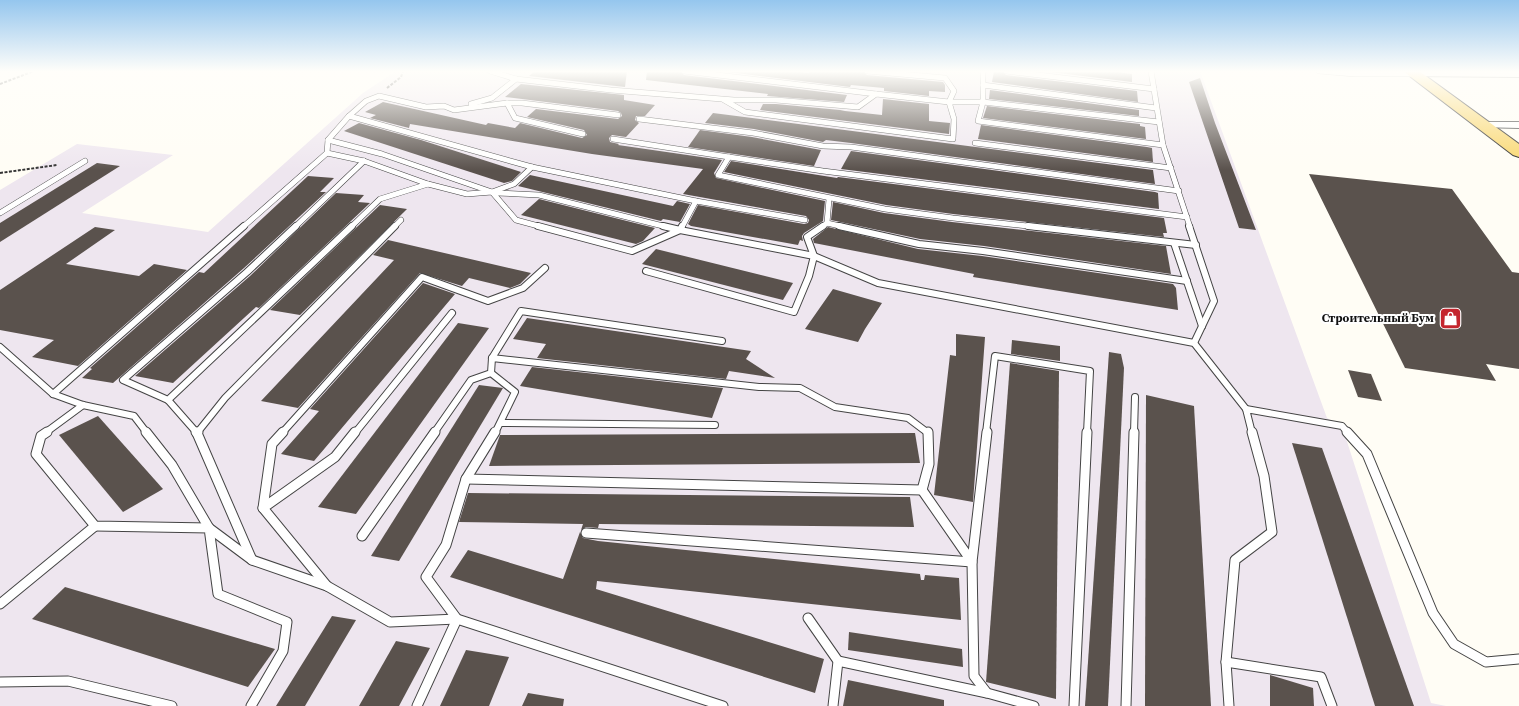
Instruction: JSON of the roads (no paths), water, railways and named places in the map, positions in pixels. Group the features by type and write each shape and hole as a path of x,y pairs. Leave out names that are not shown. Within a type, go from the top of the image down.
{"main road":[{"path":"1454,104 1519,152"}],"street":[{"path":"1482,125 1519,125"}],"lane":[{"path":"53,394 327,153 328,140 349,116 363,104"},
{"path":"413,104 426,107 444,106 454,110 500,104"},
{"path":"454,110 473,104"},
{"path":"508,104 515,118 583,134"},
{"path":"530,104 618,115"},
{"path":"731,104 744,112 953,139 954,119 950,104"},
{"path":"822,104 858,107 862,104"},
{"path":"982,104 978,121 1163,145"},
{"path":"999,104 1159,122"},
{"path":"1126,104 1156,108"},
{"path":"1156,104 1163,145 1214,301 1194,343"},
{"path":"349,116 532,167 696,201 805,220"},
{"path":"640,119 753,133 823,146 850,147 1179,191"},
{"path":"613,139 824,171 1187,217"},
{"path":"328,140 382,154 492,192 516,220 632,251 680,230 696,201"},
{"path":"975,143 1171,168"},
{"path":"327,153 364,161 428,184 467,194 492,192 539,195 680,230 814,256 878,283 1194,343 1246,409 1264,476 1272,532 1235,560 1226,662 1229,706"},
{"path":"729,157 718,175 829,199 953,219 986,221 1196,246"},
{"path":"0,213 85,161"},
{"path":"252,560 197,433 168,400 122,380 247,272 364,161"},
{"path":"492,192 514,184 532,167"},
{"path":"168,400 380,199 428,184"},
{"path":"827,223 829,199"},
{"path":"197,433 225,398 401,220"},
{"path":"646,271 794,312 809,276 814,256 807,237 827,223 919,244 1187,281"},
{"path":"1174,243 1202,326"},
{"path":"327,586 263,508 272,444 422,277 488,301 523,288 545,268"},
{"path":"491,373 492,358 521,311 722,340"},
{"path":"263,508 335,457 452,313"},
{"path":"0,347 53,394 83,405 134,416 172,465 209,528 218,594 287,622 283,651 250,706"},
{"path":"987,693 974,676 972,562 995,356 1090,371 1074,706"},
{"path":"492,358 759,387 800,388 835,408 908,418 928,432 929,464 922,490 972,562"},
{"path":"457,620 426,577 446,545 466,479 501,423 515,392 491,373"},
{"path":"362,536 471,380 491,373"},
{"path":"1126,706 1135,397"},
{"path":"83,405 41,436 36,454 95,526"},
{"path":"1246,409 1342,426 1366,454 1432,613 1454,644 1486,662 1519,659"},
{"path":"501,423 715,425"},
{"path":"466,479 922,490"},
{"path":"0,604 95,526 209,528 252,560 327,586 390,622 457,620 723,706"},
{"path":"586,533 972,562"},
{"path":"808,618 838,661 833,706"},
{"path":"417,706 457,620"},
{"path":"838,661 987,693 1034,706"},
{"path":"1226,662 1321,677 1332,706"},
{"path":"0,682 68,681 172,706"}],"place":[{"name":"Строительный Бум","path":"1450,318"}]}
